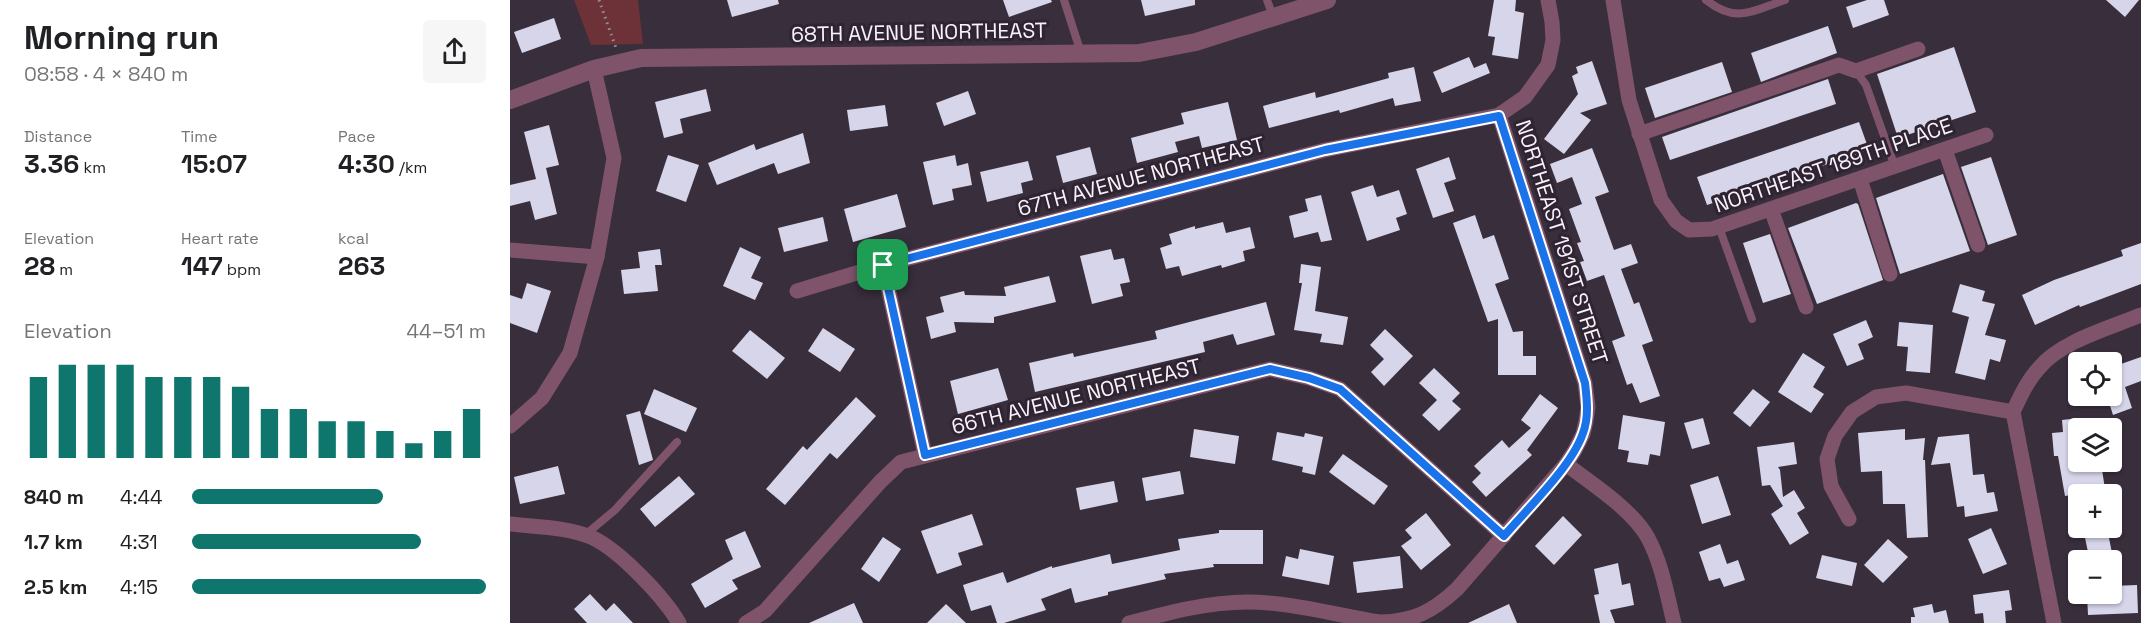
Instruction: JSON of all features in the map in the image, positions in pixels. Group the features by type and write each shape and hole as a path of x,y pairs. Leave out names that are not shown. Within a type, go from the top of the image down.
{"street":[{"name":"68TH AVENUE NORTHEAST","path":"510,100 594,69 640,58 1139,53 1196,42 1270,9 1327,0"},
{"path":"1499,116 1525,97 1548,65 1553,40 1548,0"},
{"name":"NORTHEAST 189TH PLACE","path":"1613,0 1629,100 1639,134 1661,200 1676,221 1689,230 1719,226 1986,135"},
{"path":"1639,134 1839,65 1856,71 1917,49"},
{"path":"510,426 542,398 570,353 597,257 614,158 594,69"},
{"name":"67TH AVENUE NORTHEAST","path":"797,291 883,265 1325,150 1499,116"},
{"name":"NORTHEAST 191ST STREET","path":"1129,623 1227,602 1268,603 1380,622 1431,617 1440,604 1457,590 1566,464 1585,427 1588,407 1585,383 1499,116"},
{"path":"1945,150 1978,245"},
{"path":"1860,179 1890,274"},
{"path":"1771,209 1806,307"},
{"path":"510,250 597,257"},
{"path":"883,265 925,455"},
{"path":"2054,623 2013,412 2040,366 2065,347 2141,315"},
{"name":"66TH AVENUE NORTHEAST","path":"746,623 765,611 880,482 901,462 1270,369 1309,378 1340,389 1504,536"},
{"path":"1849,519 1831,486 1827,459 1835,436 1852,412 1876,397 1906,393 2013,412"},
{"path":"1566,464 1626,512 1647,536 1661,568 1674,623"},
{"path":"510,524 563,530 594,538 617,554 671,609 679,623"}],"lane":[{"path":"1064,0 1081,53"},
{"path":"1706,0 1714,6 1739,16 1785,0"},
{"path":"1856,71 1866,85 1895,167"},
{"path":"1719,226 1752,319"},
{"path":"584,536 615,510 677,442"}],"path":[{"path":"599,0 616,48"}],"shaded area":[{"path":"574,0 638,0 643,44 591,45"}],"building":[{"path":"727,0 778,0 779,4 732,17"},
{"path":"1003,0 1051,0 1052,2 1009,17"},
{"path":"1141,0 1195,0 1195,5 1145,16"},
{"path":"1494,0 1516,0 1515,11 1524,13 1518,59 1492,55 1495,37 1488,36"},
{"path":"1867,0 1884,0 1889,15 1853,28 1846,7"},
{"path":"2106,0 2139,0 2125,17"},
{"path":"554,18 561,39 522,53 514,32"},
{"path":"1828,26 1837,53 1761,82 1751,53"},
{"path":"1954,47 1976,112 1898,138 1877,74"},
{"path":"1469,57 1474,68 1486,63 1490,73 1442,93 1433,72"},
{"path":"1592,61 1607,104 1580,113 1591,120 1564,154 1544,139 1578,94 1572,76 1578,73 1576,67"},
{"path":"1722,62 1732,92 1655,118 1645,88"},
{"path":"1414,67 1421,101 1395,106 1393,98 1340,113 1339,110 1269,128 1263,106 1315,92 1316,98 1389,78 1388,73"},
{"path":"1828,79 1836,104 1670,160 1662,137"},
{"path":"706,89 711,111 680,119 683,133 664,138 655,102"},
{"path":"968,91 976,114 944,126 936,103"},
{"path":"1228,102 1237,140 1202,148 1199,136 1175,142 1178,152 1137,163 1131,138 1184,124 1181,113"},
{"path":"885,105 888,126 850,131 847,110"},
{"path":"1859,122 1869,150 1707,205 1697,177"},
{"path":"549,125 559,165 546,168 557,214 535,220 530,201 510,206 510,185 536,179 524,132"},
{"path":"803,133 810,163 778,174 774,163 717,185 708,163 754,144 756,150"},
{"path":"1090,147 1097,174 1063,183 1056,156"},
{"path":"1592,148 1609,192 1595,197 1614,250 1631,244 1638,263 1621,269 1634,304 1639,302 1653,341 1642,345 1660,396 1640,403 1632,383 1627,385 1612,341 1625,336 1604,275 1587,281 1580,262 1584,261 1577,243 1581,242 1569,209 1582,204 1572,177 1557,183 1550,164"},
{"path":"668,155 699,165 686,202 656,191"},
{"path":"955,155 957,166 968,163 972,185 952,189 954,200 933,205 923,162"},
{"path":"1449,157 1456,179 1444,183 1454,211 1433,218 1416,169"},
{"path":"1991,157 2017,235 1988,245 1961,167"},
{"path":"1028,161 1033,180 1021,183 1023,193 987,202 980,172"},
{"path":"1943,174 1970,251 1900,274 1876,198"},
{"path":"1373,185 1377,197 1399,190 1407,214 1396,218 1400,230 1367,241 1351,192"},
{"path":"897,194 906,227 853,242 844,209"},
{"path":"1321,195 1332,240 1321,242 1318,232 1294,238 1289,216 1308,211 1305,199"},
{"path":"1856,203 1883,280 1817,304 1788,228"},
{"path":"1475,215 1483,239 1494,235 1509,279 1495,284 1513,332 1523,331 1523,356 1536,356 1536,375 1498,375 1498,319 1488,322 1453,223"},
{"path":"823,217 828,241 784,252 778,228"},
{"path":"1223,222 1226,233 1250,227 1255,248 1243,251 1245,261 1182,276 1179,266 1166,269 1160,248 1172,244 1169,234 1195,226 1195,229"},
{"path":"1770,234 1791,294 1763,303 1743,243"},
{"path":"2141,243 2141,284 2080,307 2079,305 2035,325 2022,295 2054,280 2123,256 2121,250"},
{"path":"740,247 761,257 751,278 763,283 755,300 723,286"},
{"path":"660,249 662,265 655,265 658,291 624,294 621,270 640,268 638,252"},
{"path":"1111,249 1114,260 1124,258 1130,282 1120,284 1123,296 1092,304 1080,256"},
{"path":"1301,264 1321,267 1315,311 1348,317 1343,345 1320,342 1322,334 1294,330 1302,283 1299,283"},
{"path":"1049,276 1056,302 994,317 994,323 954,322 956,332 931,339 926,317 944,312 940,297 964,291 965,295 1006,296 1004,287"},
{"path":"527,283 551,291 537,333 510,323 510,295 522,299"},
{"path":"1960,284 1985,291 1982,301 1995,304 1985,335 2006,340 2000,362 1990,359 1985,380 1955,373 1969,317 1952,312"},
{"path":"1266,302 1275,335 1237,345 1233,334 1203,342 1205,352 1035,392 1029,363 1073,353 1074,357 1157,339 1155,331"},
{"path":"1866,320 1873,337 1858,344 1864,359 1847,366 1833,334"},
{"path":"1899,322 1933,325 1930,373 1906,371 1908,347 1897,346"},
{"path":"823,328 855,349 840,372 808,351"},
{"path":"1385,329 1413,356 1384,386 1371,372 1384,359 1370,345"},
{"path":"750,330 785,358 767,379 732,351"},
{"path":"1803,353 1825,367 1813,387 1824,394 1811,413 1778,392"},
{"path":"2141,357 2141,381 2125,387 2132,408 2113,415 2110,406 2122,406 2122,364"},
{"path":"998,368 1008,400 958,414 950,381"},
{"path":"1434,368 1460,393 1452,401 1461,409 1439,431 1422,415 1437,400 1419,383"},
{"path":"654,389 697,408 686,432 644,414"},
{"path":"1753,389 1770,402 1750,427 1733,413"},
{"path":"1540,394 1558,408 1527,450 1532,455 1486,497 1472,482 1481,473 1474,466 1502,440 1509,448 1531,428 1521,420"},
{"path":"856,397 876,416 837,459 830,453 785,505 766,489 803,446 807,450"},
{"path":"640,411 653,460 639,465 626,415"},
{"path":"1623,415 1665,422 1660,456 1650,454 1648,465 1627,462 1629,451 1618,449"},
{"path":"1703,418 1710,444 1692,449 1684,423"},
{"path":"2068,419 2068,472 2102,472 2104,484 2068,484 2068,495 2065,496 2058,456 2054,456 2052,433 2063,432 2062,420"},
{"path":"1194,429 1239,436 1235,464 1190,457"},
{"path":"1905,429 1905,440 1925,438 1923,460 1925,460 1928,537 1907,538 1905,504 1883,504 1882,471 1861,472 1858,433"},
{"path":"1277,432 1304,437 1305,433 1323,437 1315,475 1302,472 1303,467 1272,460"},
{"path":"1969,434 1973,475 1984,474 1987,493 1994,492 1998,511 1965,517 1964,506 1957,507 1950,463 1931,465 1938,437"},
{"path":"1794,442 1797,464 1778,467 1783,497 1794,490 1805,508 1797,513 1809,533 1790,545 1771,514 1783,506 1770,485 1762,486 1757,447"},
{"path":"1343,454 1388,486 1374,505 1329,472"},
{"path":"558,466 565,494 520,504 514,477"},
{"path":"1180,471 1184,494 1146,501 1142,478"},
{"path":"679,476 695,494 655,527 640,509"},
{"path":"1718,476 1731,515 1702,524 1690,485"},
{"path":"1114,481 1118,502 1080,510 1076,488"},
{"path":"1426,513 1451,545 1421,570 1401,546 1412,538 1405,530"},
{"path":"972,514 983,545 958,553 962,565 937,574 921,531"},
{"path":"1563,516 1582,535 1554,565 1535,546"},
{"path":"1991,528 2007,564 1983,574 1968,539"},
{"path":"1219,530 1263,530 1263,564 1213,564 1214,567 1164,574 1166,579 1108,592 1108,595 1075,603 1071,588 1041,599 1046,610 1004,623 997,623 991,605 971,611 963,585 1003,572 1007,583 1052,566 1052,568 1110,554 1112,564 1180,550 1178,539 1219,533"},
{"path":"745,531 761,567 732,580 738,589 705,608 691,584 733,559 725,540"},
{"path":"883,537 901,549 879,582 861,569"},
{"path":"2085,538 2109,538 2111,550 2088,550"},
{"path":"1888,539 1908,557 1883,583 1864,565"},
{"path":"1720,544 1727,564 1738,560 1745,580 1724,587 1720,578 1709,581 1699,552"},
{"path":"1300,549 1334,556 1329,585 1282,576 1286,556 1298,559"},
{"path":"1822,555 1857,563 1852,586 1816,578"},
{"path":"1400,556 1403,588 1357,593 1353,562"},
{"path":"1618,563 1622,585 1630,583 1634,605 1610,610 1615,623 1600,623 1594,595 1599,594 1594,569"},
{"path":"2137,585 2138,613 2088,615 2087,604 2122,604 2122,586"},
{"path":"2009,590 2012,610 2005,611 2006,623 1984,623 1983,613 1975,614 1973,595"},
{"path":"590,594 606,611 614,603 633,623 587,623 574,609"},
{"path":"854,603 863,623 809,623"},
{"path":"946,604 966,623 927,623"},
{"path":"1509,604 1517,623 1468,623"},
{"path":"1932,604 1934,613 1946,610 1949,623 1911,623 1911,617 1915,617 1913,608"}],"route":[{"path":"1499,116 1585,383 1588,407 1583,434 1566,464 1504,536 1340,389 1309,378 1270,369 925,455 883,265 1325,150 1499,116"}]}
